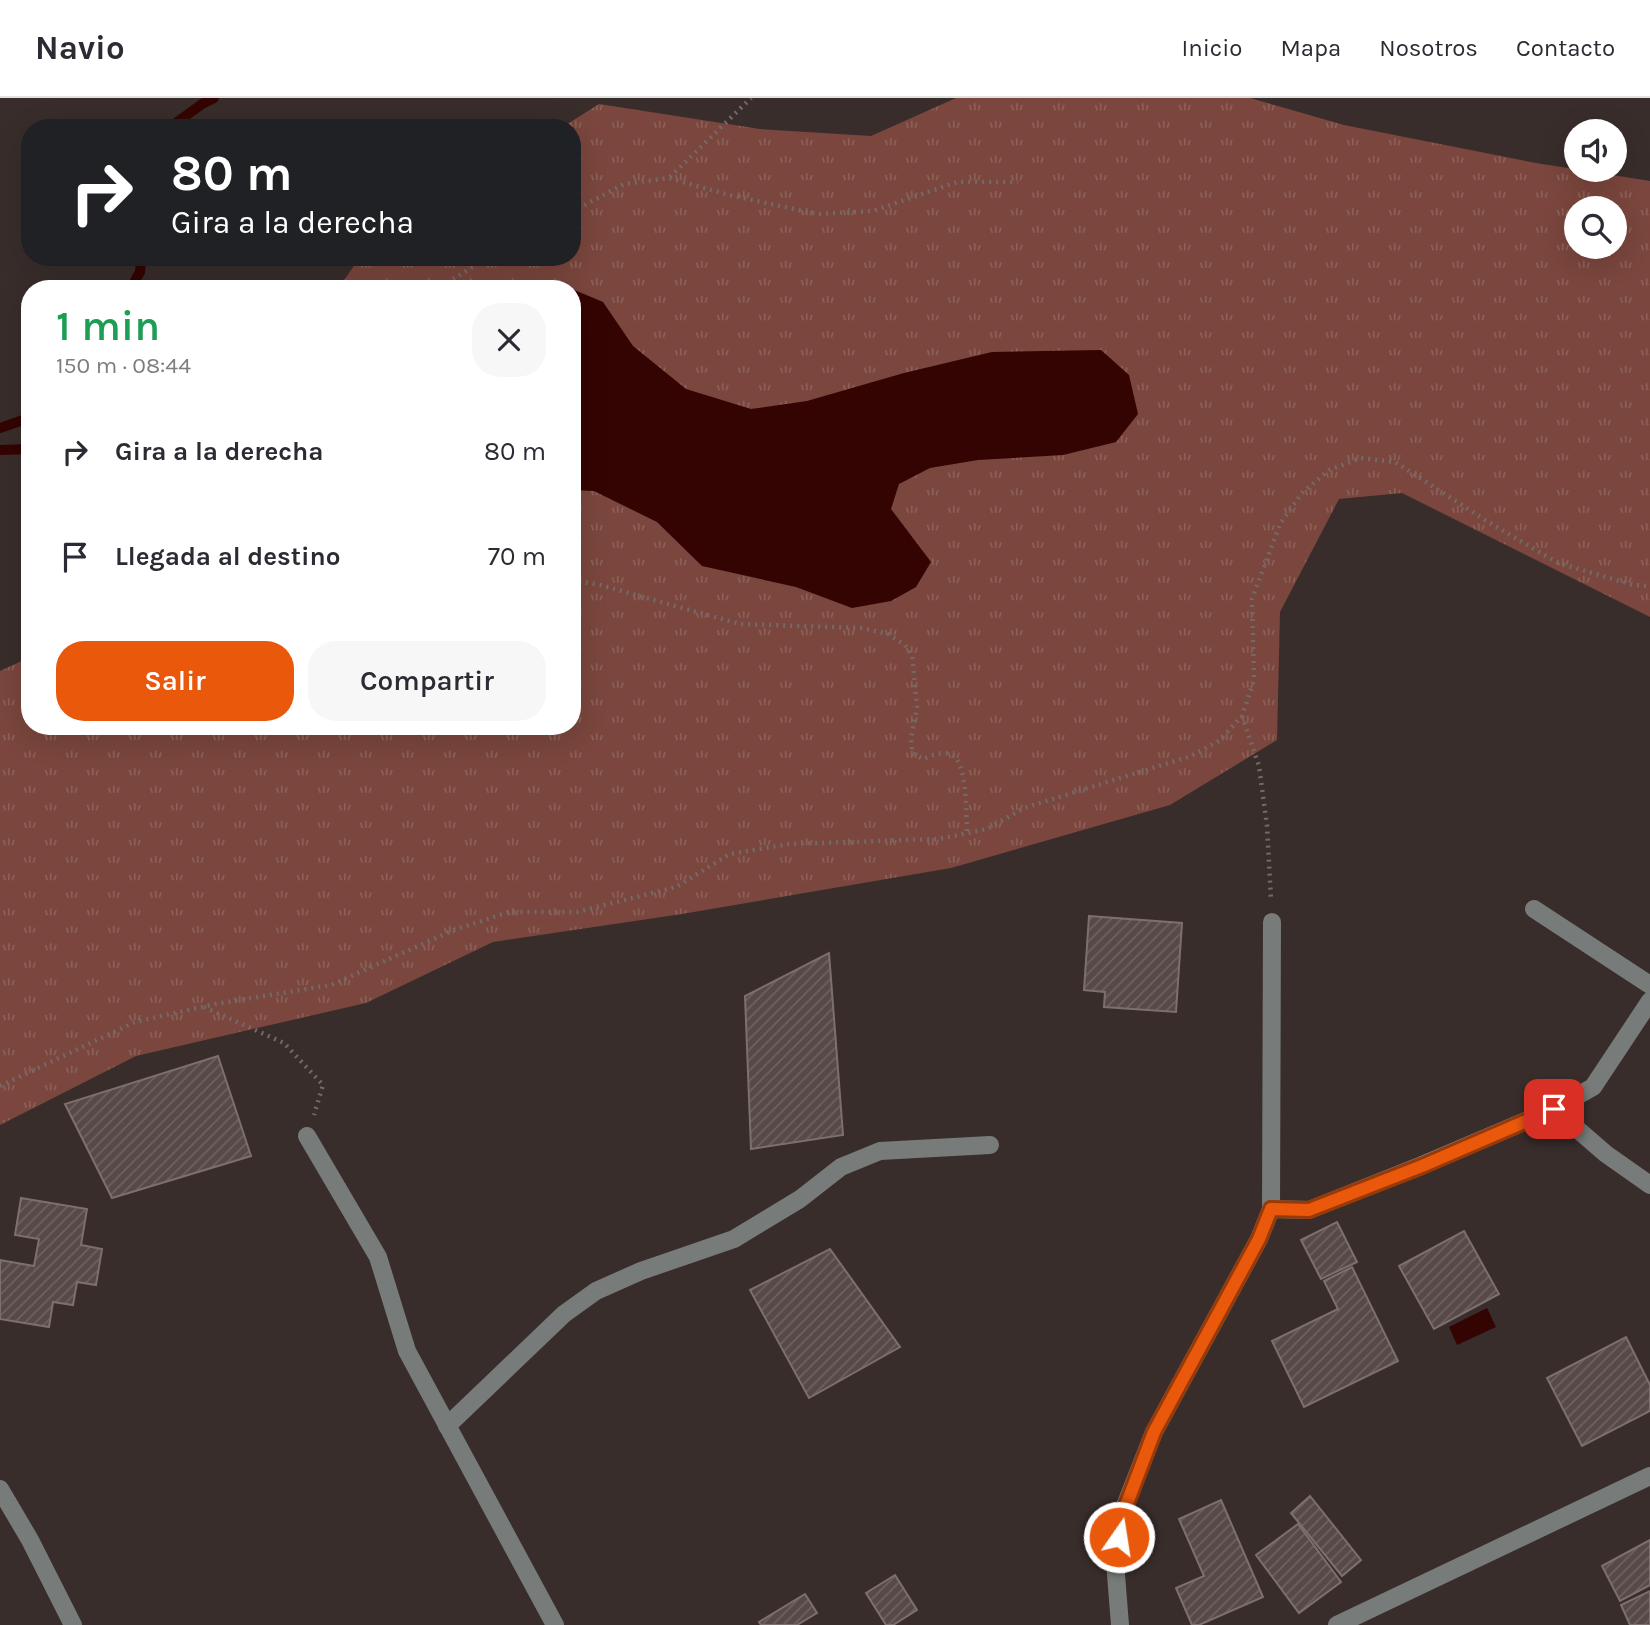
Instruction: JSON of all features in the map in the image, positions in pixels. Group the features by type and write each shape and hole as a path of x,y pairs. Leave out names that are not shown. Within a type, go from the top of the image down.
{"street":[{"path":"1534,909 1650,985"},
{"path":"1120,1625 1115,1562 1124,1511 1154,1432 1259,1239 1271,1209 1272,922"},
{"path":"1271,1209 1309,1210 1422,1166 1554,1109 1593,1087 1650,1001"},
{"path":"1554,1109 1606,1154 1650,1185"},
{"path":"307,1136 377,1258 407,1351 555,1625"},
{"path":"447,1426 564,1314 596,1290 734,1239 800,1199 841,1167 880,1151 990,1145"},
{"path":"1337,1625 1650,1476"},
{"path":"0,1489 30,1540 73,1625"}],"path":[{"path":"669,178 751,98"},
{"path":"581,207 624,184 669,178 729,195 817,214 873,211 957,182 1018,182"},
{"path":"452,280 474,266"},
{"path":"0,1086 135,1022 331,985 454,930 509,912 577,912 676,887 730,854 789,844 939,839 967,833 987,828 1024,808 1191,755 1219,741 1242,716 1254,680 1252,599 1280,524 1302,493 1329,470 1361,458 1395,462 1558,563 1633,585 1650,586"},
{"path":"581,582 740,624 862,628 888,634 905,645 912,655 917,707 911,739 912,753 922,759 938,754 951,754 958,759 964,777 967,833"},
{"path":"1242,716 1261,778 1267,826 1272,922"},
{"path":"204,1007 284,1042 323,1085 307,1136"}],"green space":[{"path":"956,98 1250,98 1344,125 1564,167 1564,182 1627,182 1627,177 1650,181 1650,617 1402,493 1339,499 1280,612 1277,740 1170,805 951,868 682,914 493,942 366,1003 136,1056 0,1125 0,671 21,661 21,735 581,735 581,280 344,280 354,266 581,266 581,119 575,119 599,104 760,129 871,136"}],"shaded area":[{"path":"581,293 603,302 633,346 686,389 751,409 807,401 904,373 992,352 1101,350 1129,375 1138,414 1116,442 1063,455 978,460 930,468 899,484 891,509 931,562 916,587 891,601 852,608 796,587 702,566 657,522 594,491 581,490"},
{"path":"1487,1308 1496,1327 1457,1345 1449,1327"}],"building":[{"path":"1089,916 1182,923 1176,1012 1104,1007 1105,992 1084,990"},
{"path":"829,953 843,1135 751,1149 745,996"},
{"path":"218,1056 251,1156 112,1198 65,1104"},
{"path":"21,1198 87,1209 81,1245 102,1249 96,1285 77,1282 73,1305 53,1302 49,1327 0,1319 0,1260 34,1266 39,1239 15,1235"},
{"path":"1337,1222 1357,1262 1321,1279 1301,1240"},
{"path":"1464,1231 1499,1294 1434,1329 1399,1266"},
{"path":"830,1249 900,1347 809,1398 750,1290"},
{"path":"1352,1267 1398,1361 1304,1407 1272,1341 1338,1309 1324,1281"},
{"path":"1626,1337 1650,1385 1650,1411 1582,1446 1547,1378"},
{"path":"1310,1496 1361,1560 1342,1576 1291,1513"},
{"path":"1221,1500 1263,1597 1199,1625 1192,1625 1176,1588 1204,1576 1179,1519"},
{"path":"1298,1524 1341,1582 1299,1613 1256,1555"},
{"path":"1650,1540 1650,1585 1620,1601 1602,1566"},
{"path":"895,1575 917,1610 893,1625 886,1625 866,1593"},
{"path":"1650,1591 1650,1625 1630,1625 1621,1605"},
{"path":"805,1594 817,1613 797,1625 761,1625 759,1622"}],"waterway":[{"path":"181,119 214,98"},
{"path":"135,280 140,266"},
{"path":"0,428 21,421"},
{"path":"0,450 21,449"}],"route":[{"path":"1119,1537 1124,1511 1154,1432 1259,1239 1271,1209 1309,1210 1422,1166 1554,1109"}]}
